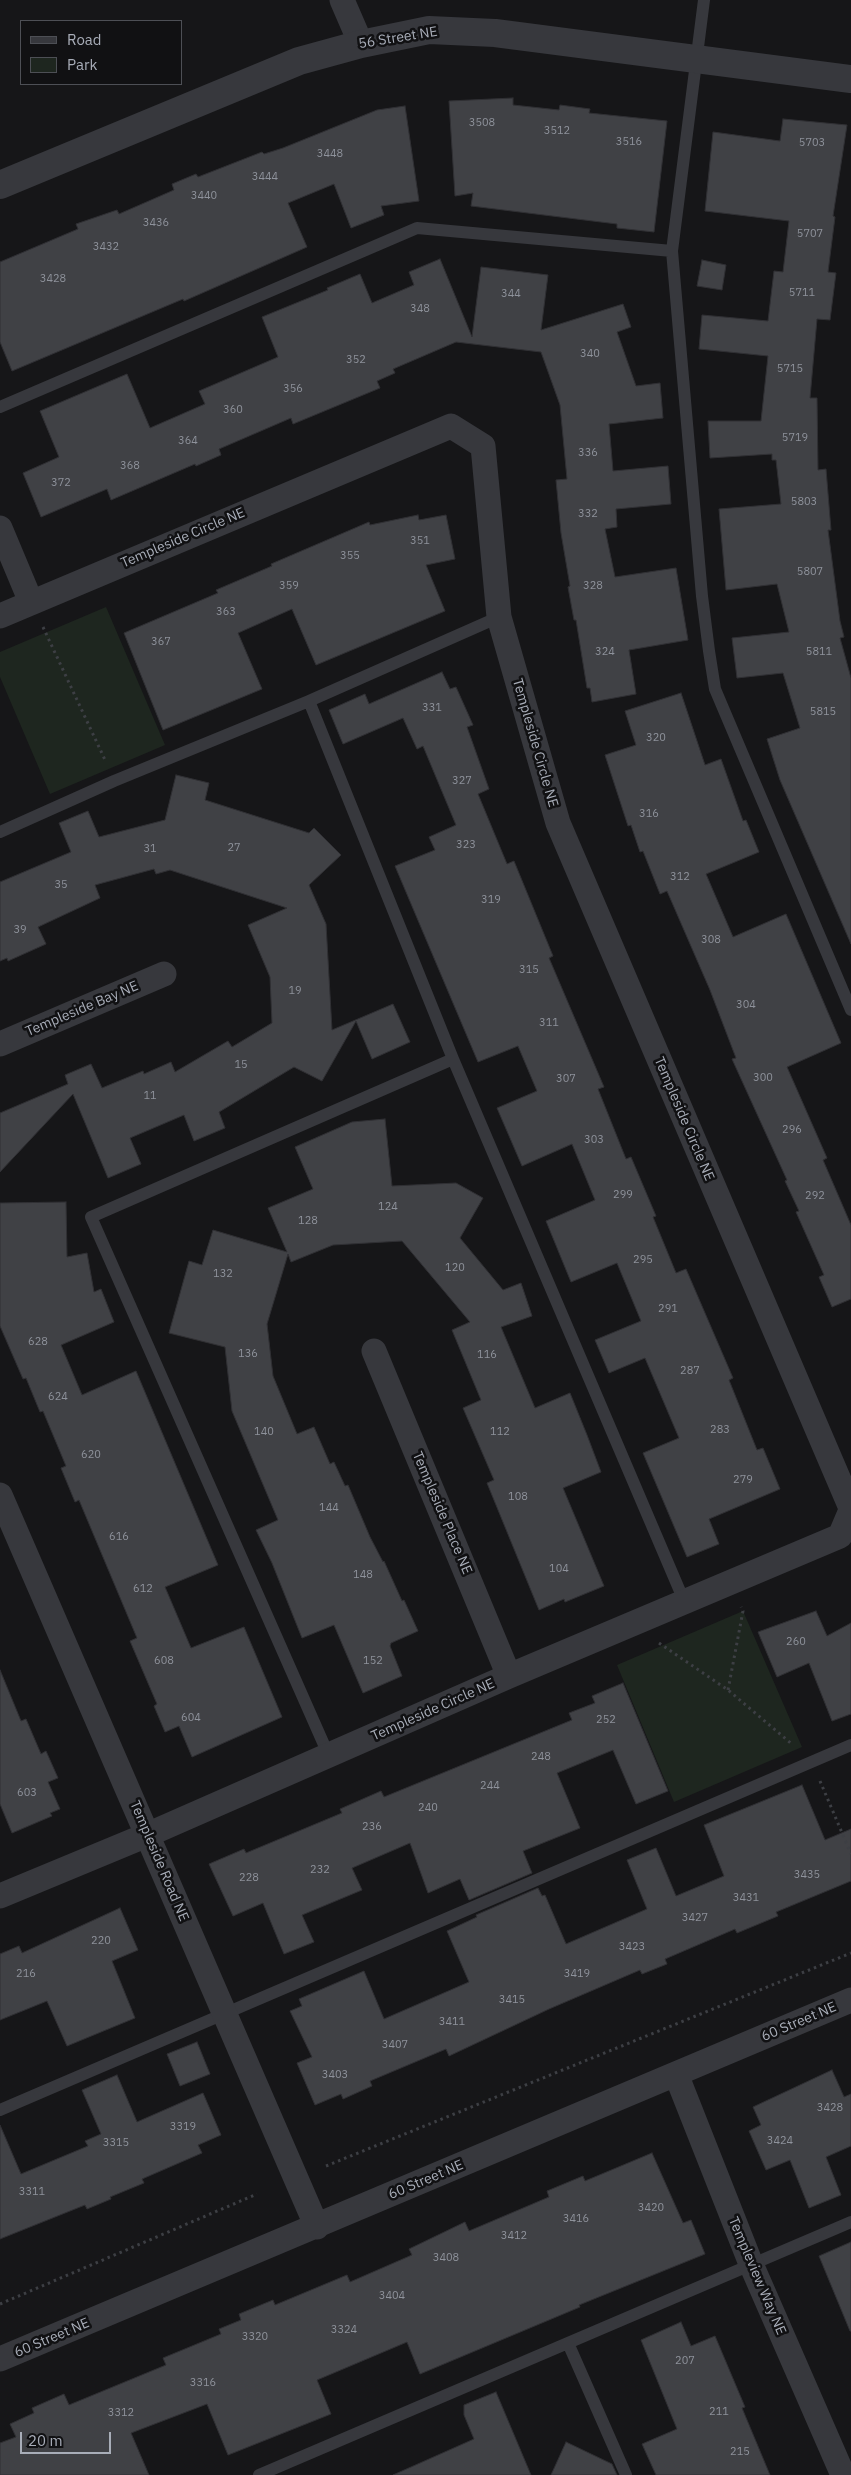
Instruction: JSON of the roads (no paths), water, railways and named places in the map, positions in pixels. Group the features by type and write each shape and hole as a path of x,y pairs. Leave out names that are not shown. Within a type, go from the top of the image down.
{"street":[{"path":"342,0 361,44"},
{"name":"56 Street NE","path":"0,186 299,61 361,44 429,30 476,32 698,58 851,79"},
{"name":"Templeside Circle NE","path":"0,616 450,426 483,446 499,617 558,823 851,1509 840,1536 509,1676 147,1835 0,1896"},
{"path":"0,528 31,602"},
{"name":"Templeside Bay NE","path":"0,1044 164,974"},
{"name":"Templeside Place NE","path":"374,1351 509,1676"},
{"name":"Templeside Road NE","path":"0,1495 317,2227"},
{"name":"60 Street NE","path":"0,2360 851,2000"},
{"name":"Templeview Way NE","path":"676,2074 751,2264 843,2475"}],"lane":[{"path":"704,0 672,251 702,596 715,688 851,1010"},
{"path":"0,407 417,228 672,251"},
{"path":"0,832 114,781 309,702 499,617"},
{"path":"309,702 453,1058 685,1603"},
{"path":"329,1756 91,1217 453,1058"},
{"path":"0,2110 851,1745"},
{"path":"258,2475 851,2222"},
{"path":"568,2343 626,2475"}]}
